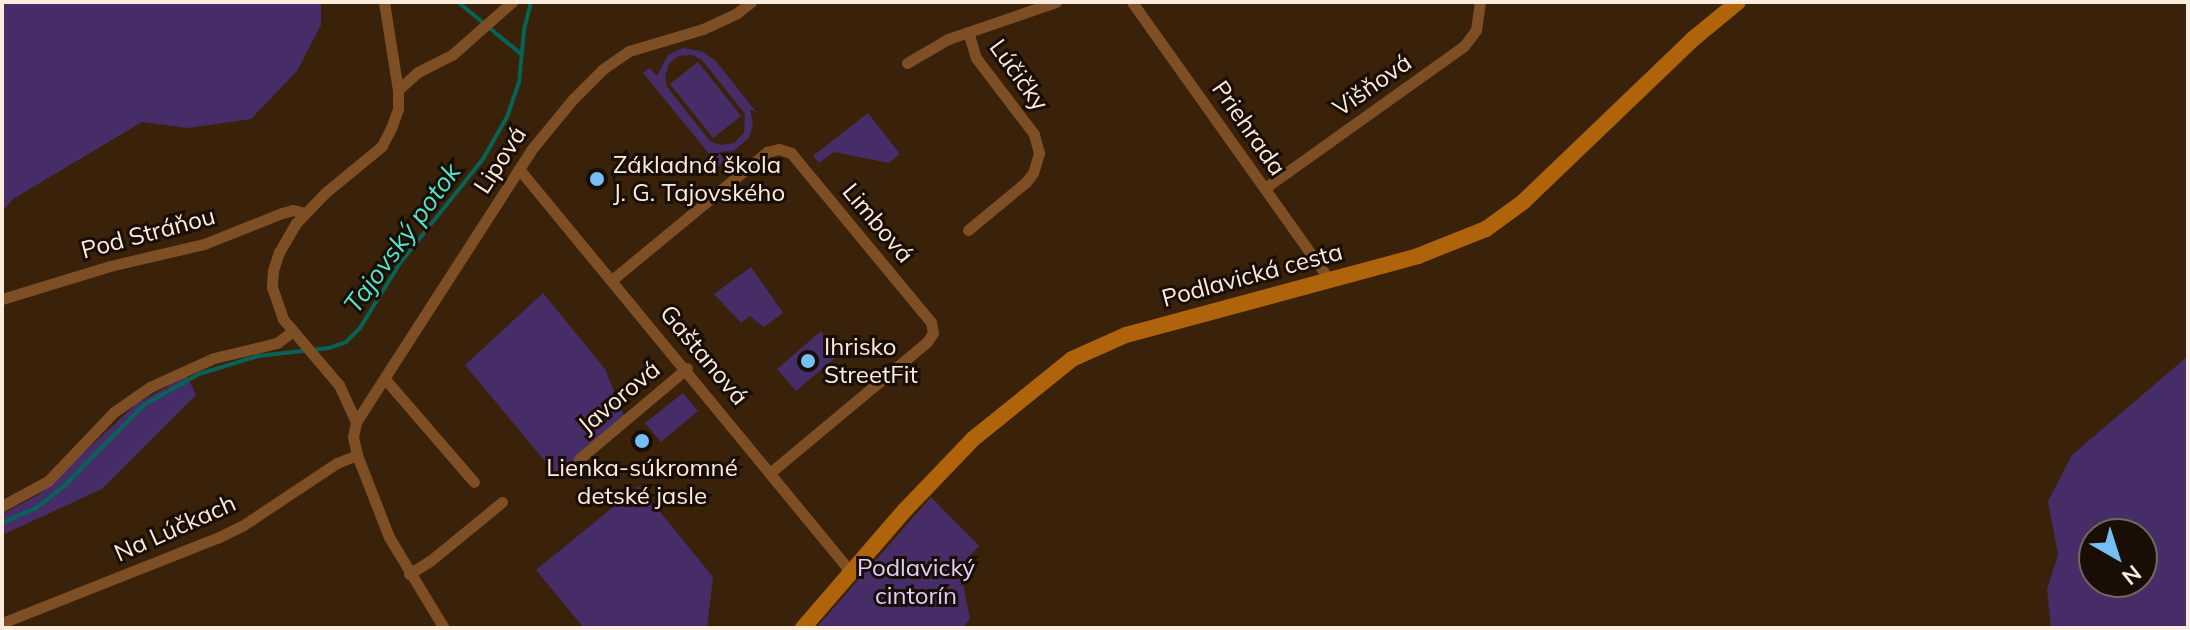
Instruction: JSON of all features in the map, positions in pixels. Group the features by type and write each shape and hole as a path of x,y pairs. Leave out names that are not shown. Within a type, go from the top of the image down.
{"main road":[{"name":"Podlavická cesta","path":"803,628 850,571 973,439 1072,359 1126,335 1444,248 1506,217 1693,39 1738,2"}],"street":[{"path":"384,2 398,90 398,109 382,146 305,213 287,236 273,271 275,300 293,331 339,385 356,422 353,437 357,455 389,537 444,628"},
{"path":"398,90 418,72 453,54 512,2"},
{"name":"Lipová","path":"356,422 552,122 616,59 642,46 703,29 737,13 751,2"},
{"name":"Priehrada","path":"1132,2 1329,279"},
{"name":"Višňová","path":"1265,188 1464,46 1476,30 1480,2"},
{"path":"968,32 1052,3"},
{"name":"Lúčičky","path":"907,63 938,43 968,32 976,58 1034,134 1038,163 1026,182 968,230"},
{"name":"Limbová","path":"613,279 767,152 779,149 791,153 931,322 933,333 927,342 771,472"},
{"name":"Gaštanová","path":"519,169 687,368 850,571"},
{"name":"Pod Stráňou","path":"2,299 110,266 204,244 282,213 293,210 305,213"},
{"path":"2,506 48,481 114,412 150,387 214,358 277,343 293,331"},
{"name":"Javorová","path":"579,459 687,368"},
{"path":"385,379 474,482"},
{"name":"Na Lúčkach","path":"2,623 217,538 242,526 337,463 357,455"},
{"path":"409,574 430,561 502,502"}],"green space":[{"path":"2,2 321,2 321,25 297,71 251,119 188,128 142,122 13,199 2,212"},
{"path":"683,48 701,51 715,60 757,113 750,109 753,123 749,138 733,151 719,152 725,161 719,166 643,73 650,68 657,76 668,55","holes":["692,55 702,60 745,114 744,133 734,143 720,145 710,141 667,87 665,76 669,64 678,56"]},
{"path":"698,62 741,116 713,138 670,84"},
{"path":"868,113 900,154 889,163 834,152 819,163 813,156"},
{"path":"751,267 783,313 764,327 750,316 741,323 714,294"},
{"path":"543,293 605,369 626,421 559,478 465,365"},
{"name":"Ihrisko StreetFit","path":"821,331 840,354 796,391 777,369"},
{"path":"2188,356 2188,628 2051,628 2047,589 2058,555 2048,501 2072,455"},
{"path":"187,376 196,395 102,489 2,535 2,514 38,495 136,404"},
{"path":"683,393 698,411 661,442 645,423"},
{"path":"639,486 713,577 707,628 584,628 536,570"},
{"name":"Podlavický cintorín","path":"931,497 979,546 965,561 962,578 970,619 962,628 816,628"}],"waterway":[{"path":"458,2 521,54"},
{"name":"Tajovský potok","path":"2,523 36,508 64,486 144,405 199,374 258,356 329,348 346,342 360,328 400,263 483,159 507,117 519,83 524,30 531,2"}],"place":[{"name":"Základná škola J. G. Tajovského","path":"597,179"},
{"name":"Ihrisko StreetFit","path":"808,361"},
{"name":"Lienka-súkromné detské jasle","path":"642,441"}]}
